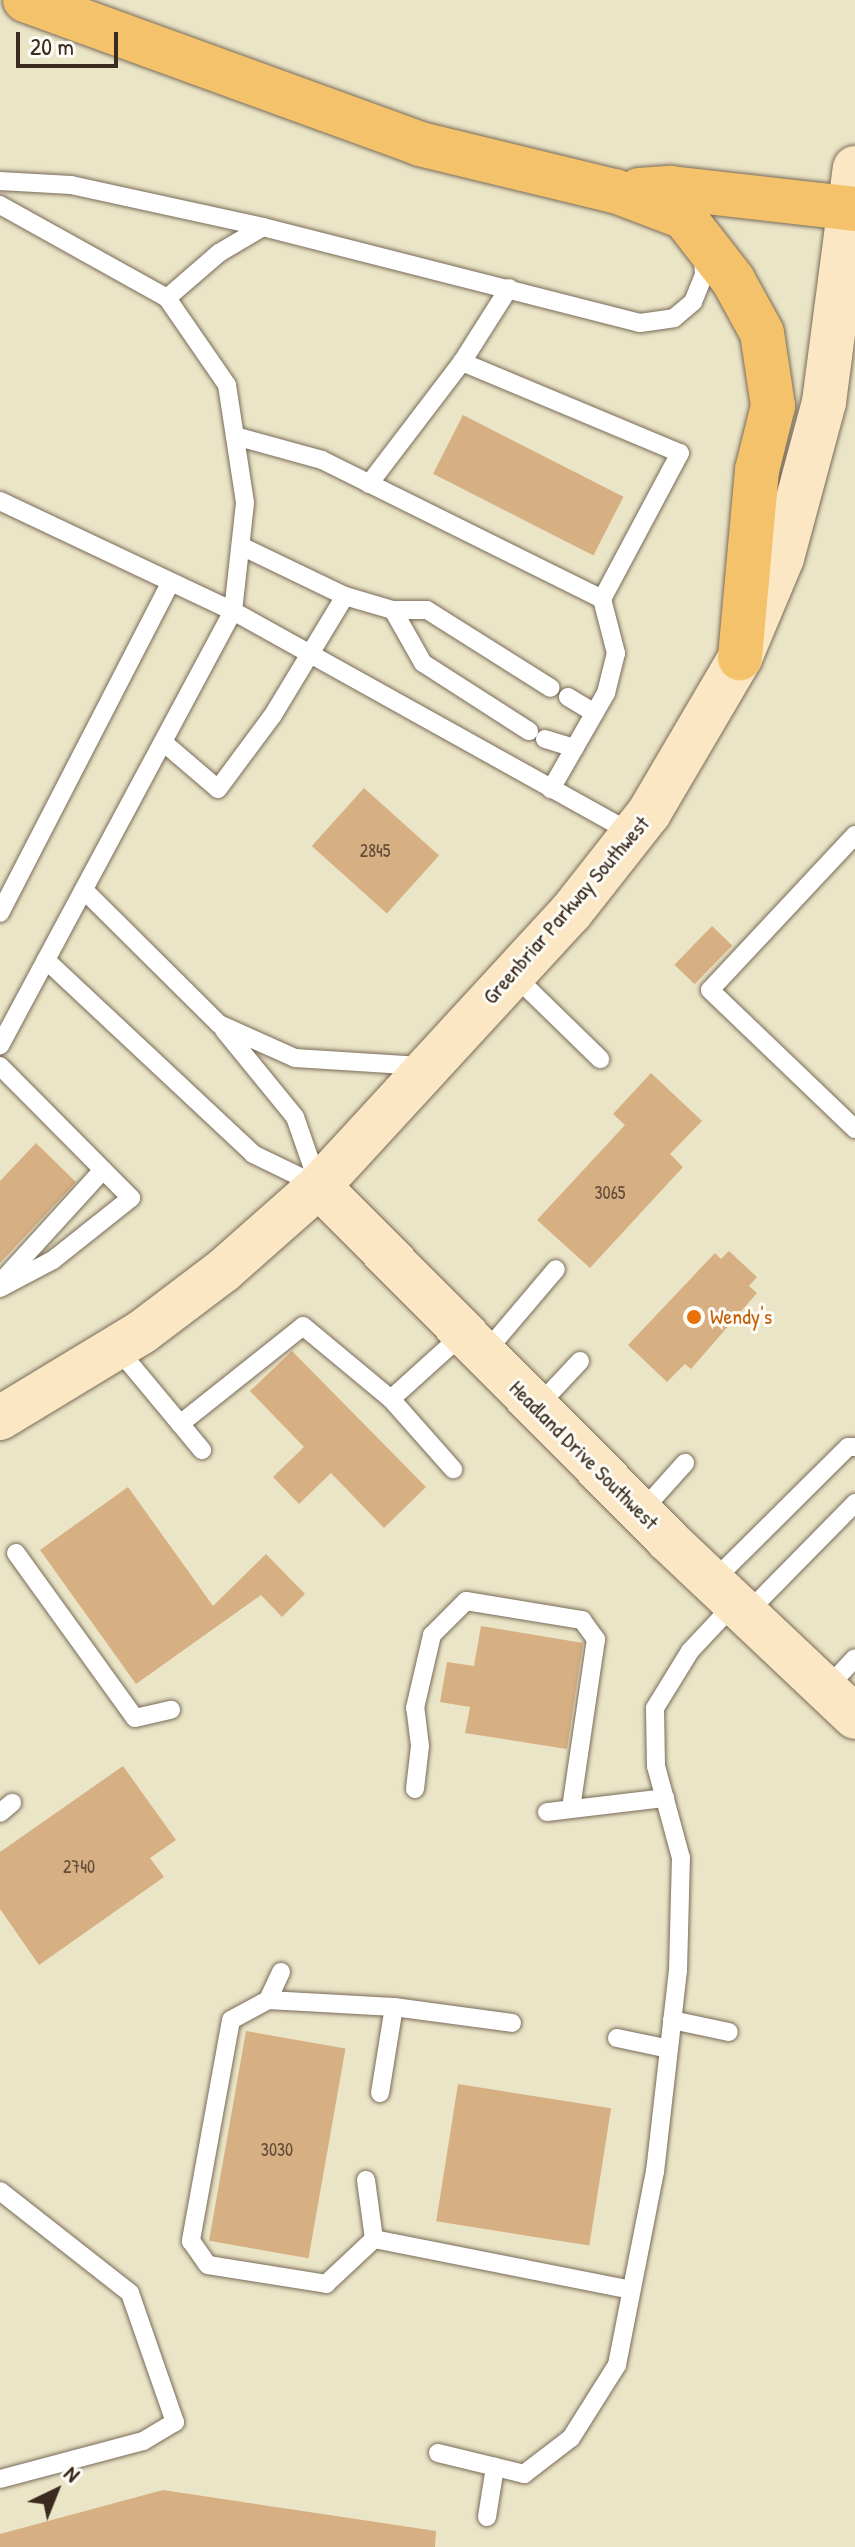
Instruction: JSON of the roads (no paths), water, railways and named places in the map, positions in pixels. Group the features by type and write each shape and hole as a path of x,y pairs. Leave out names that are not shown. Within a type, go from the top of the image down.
{"highway":[{"path":"25,0 420,144 615,191 684,217 702,237 762,333 773,406 757,470 740,658"},
{"path":"615,191 671,188 854,195"}],"main road":[{"name":"Greenbriar Parkway Southwest","path":"0,1418 117,1348 224,1270 319,1186 513,974 633,834 740,658 782,558 824,402 854,195"},
{"name":"Headland Drive Southwest","path":"319,1186 641,1512 840,1703"}],"lane":[{"path":"0,181 71,185 263,227 640,323 674,318 693,302 704,275 702,237"},
{"path":"0,205 167,298 227,385 245,503 233,611 0,1045"},
{"path":"167,298 219,253 263,227"},
{"path":"369,484 462,362 509,288"},
{"path":"462,362 680,453 602,599 616,653 606,693 551,789"},
{"path":"235,436 322,460 602,599"},
{"path":"0,501 170,584 233,611 633,834"},
{"path":"241,546 345,596 393,610 427,610 551,688"},
{"path":"0,913 170,584"},
{"path":"163,742 218,789 312,655 345,596"},
{"path":"393,610 423,663 537,735 575,748"},
{"path":"568,697 595,713"},
{"path":"855,835 710,990 855,1129"},
{"path":"84,890 219,1024 295,1117 319,1186"},
{"path":"46,960 253,1154 319,1186"},
{"path":"513,974 600,1059"},
{"path":"219,1024 295,1058 428,1066"},
{"path":"0,1066 131,1198 53,1260 0,1285"},
{"path":"0,1285 103,1170"},
{"path":"391,1399 474,1344 556,1269"},
{"path":"180,1424 303,1326 391,1399 453,1469"},
{"path":"117,1348 202,1450"},
{"path":"537,1407 580,1361"},
{"path":"438,2453 524,2474 571,2438 617,2365 655,2172 672,2020 681,1858 656,1766 655,1708 690,1651 848,1447 855,1447"},
{"path":"641,1512 685,1463"},
{"path":"731,1600 855,1503"},
{"path":"16,1553 135,1718 171,1710"},
{"path":"415,1789 420,1746 415,1708 432,1635 466,1601 582,1620 596,1639 571,1808"},
{"path":"840,1703 855,1658"},
{"path":"547,1812 665,1798"},
{"path":"268,2000 281,1972"},
{"path":"374,2239 326,2284 208,2265 191,2241 231,2020 268,2000 394,2007 512,2023"},
{"path":"380,2093 394,2007"},
{"path":"672,2020 729,2032"},
{"path":"617,2038 669,2049"},
{"path":"366,2180 374,2239"},
{"path":"0,2191 130,2293 175,2422 143,2441 0,2479"},
{"path":"374,2239 631,2290"},
{"path":"487,2517 495,2467"}],"place":[{"name":"Wendy's","path":"694,1317"}]}
